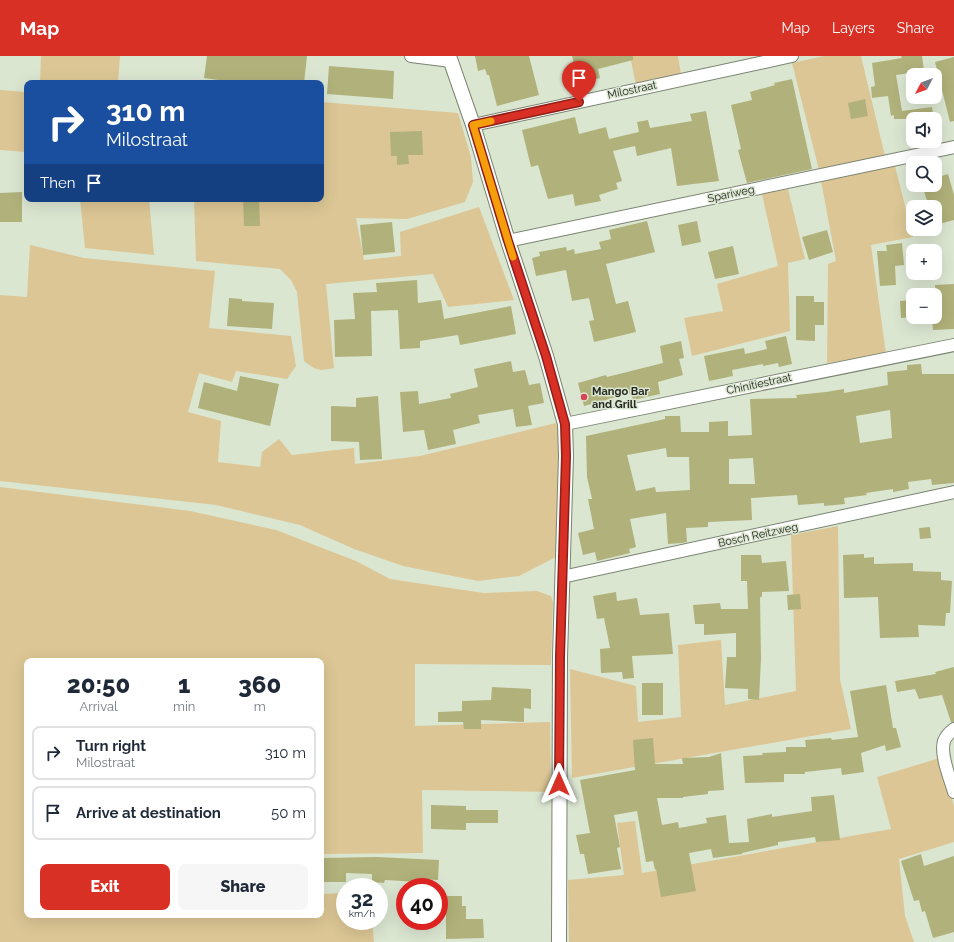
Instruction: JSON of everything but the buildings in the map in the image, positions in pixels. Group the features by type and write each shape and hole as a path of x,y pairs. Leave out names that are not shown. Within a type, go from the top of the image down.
{"street":[{"path":"411,56 450,58 473,125 508,241 546,356 565,424 566,456 560,657 559,942"},
{"name":"Milostraat","path":"473,125 792,56"},
{"name":"Spariweg","path":"508,241 954,147"},
{"name":"Chinitiestraat","path":"565,424 954,345"},
{"name":"Bosch Reitzweg","path":"562,577 954,492"},
{"path":"954,729 946,738 943,755 954,792"}],"shaded area":[{"path":"41,56 120,56 118,80 40,80"},
{"path":"630,56 678,56 681,74 636,85"},
{"path":"824,56 861,56 885,156 819,170 792,63"},
{"path":"0,90 24,92 24,152 0,150"},
{"path":"324,102 458,113 471,157 473,182 465,202 407,219 356,218 364,260 401,256 400,232 479,207 514,300 448,307 433,274 326,284 334,368 325,370 312,367 304,361 297,292 291,280 280,269 196,261 194,202 324,202"},
{"path":"895,166 906,209 906,236 913,237 871,245 886,354 827,363 828,264 836,261 821,181"},
{"path":"788,189 805,259 788,263 790,331 692,356 684,318 723,311 717,284 778,266 762,194"},
{"path":"80,202 149,202 154,255 85,248"},
{"path":"30,245 84,258 215,271 209,328 291,336 296,366 287,379 236,371 232,382 199,373 188,412 221,421 218,462 260,467 262,452 279,439 292,455 354,448 355,464 420,456 556,423 559,434 556,557 519,576 478,581 403,566 354,549 300,525 216,505 0,481 0,295 27,297"},
{"path":"0,487 190,511 276,530 356,561 390,579 484,593 537,591 551,596 553,602 551,665 415,664 415,726 550,722 551,792 422,790 423,853 324,854 324,658 24,658 24,918 324,918 324,894 336,893 336,930 373,930 374,942 0,942"},
{"path":"838,526 840,679 851,729 572,778 570,669 636,686 638,722 681,717 678,645 721,640 725,705 796,691 791,535"},
{"path":"940,758 954,806 954,842 899,859 905,916 914,942 569,942 568,880 624,875 617,823 635,821 642,873 891,829 877,777"}],"slow traffic":[{"path":"491,121 473,125 513,257"}],"place":[{"name":"Mango Bar and Grill","path":"584,397"}],"route":[{"path":"559,784 560,657 566,456 565,424 546,356 508,241 473,125 579,102"}]}
